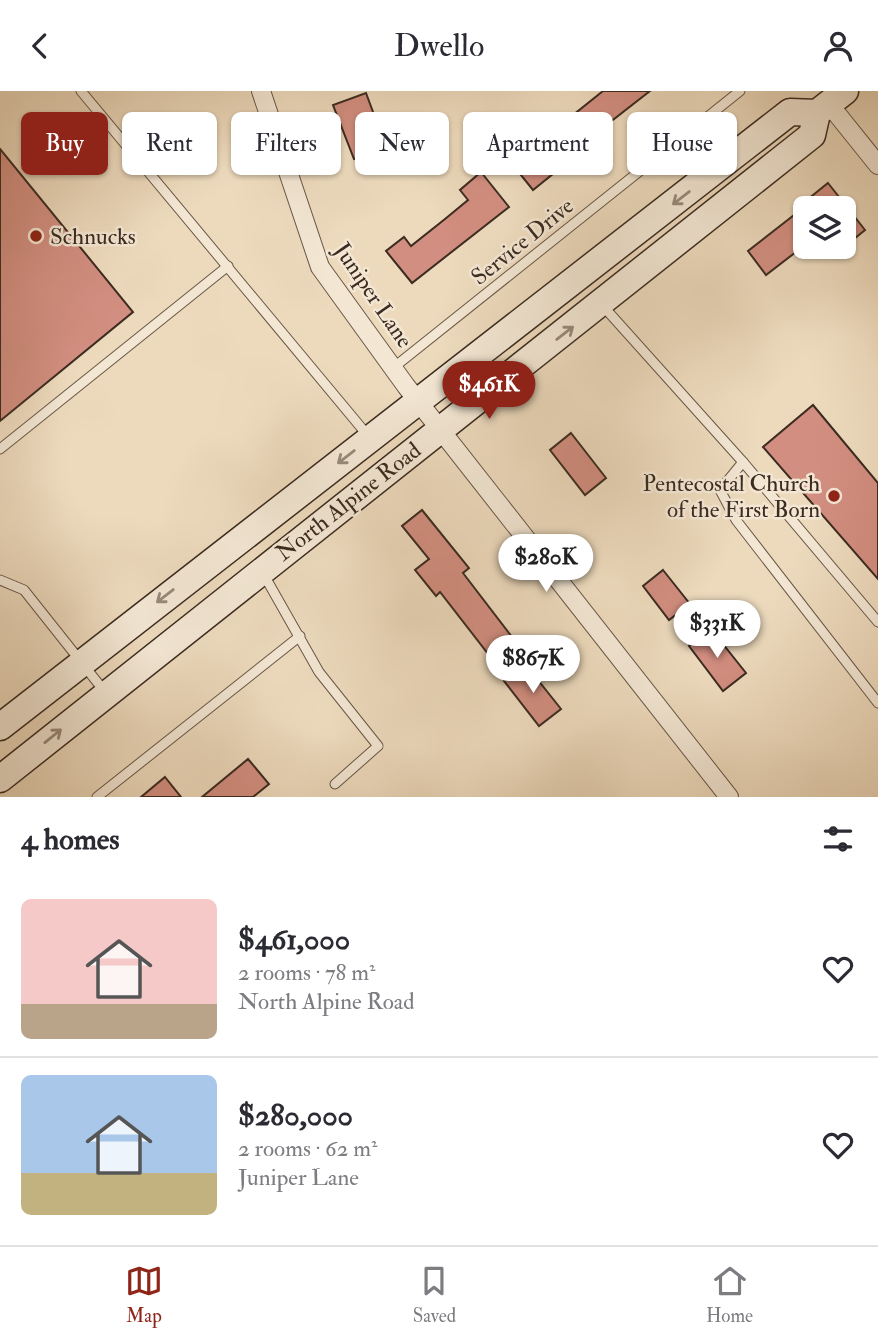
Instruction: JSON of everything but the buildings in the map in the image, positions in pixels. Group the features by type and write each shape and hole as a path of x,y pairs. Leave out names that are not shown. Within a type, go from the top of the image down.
{"main road":[{"name":"North Alpine Road","path":"0,779 106,692 601,305 812,135 830,103"},
{"name":"North Alpine Road","path":"0,727 790,112 830,103"}],"street":[{"name":"Juniper Lane","path":"261,91 320,267 418,401 729,797"},
{"path":"830,103 878,165"}],"lane":[{"path":"81,91 370,438"},
{"name":"Service Drive","path":"393,368 740,91"},
{"path":"0,449 228,266"},
{"path":"601,305 743,461 878,622"},
{"path":"743,461 720,490 736,520 878,703"},
{"path":"261,571 319,672 378,746 335,784"},
{"path":"0,580 24,590 106,692"},
{"path":"96,797 300,636"}],"place":[{"name":"Schnucks","path":"36,236"},
{"name":"Pentecostal Church of the First Born","path":"834,496"}]}
